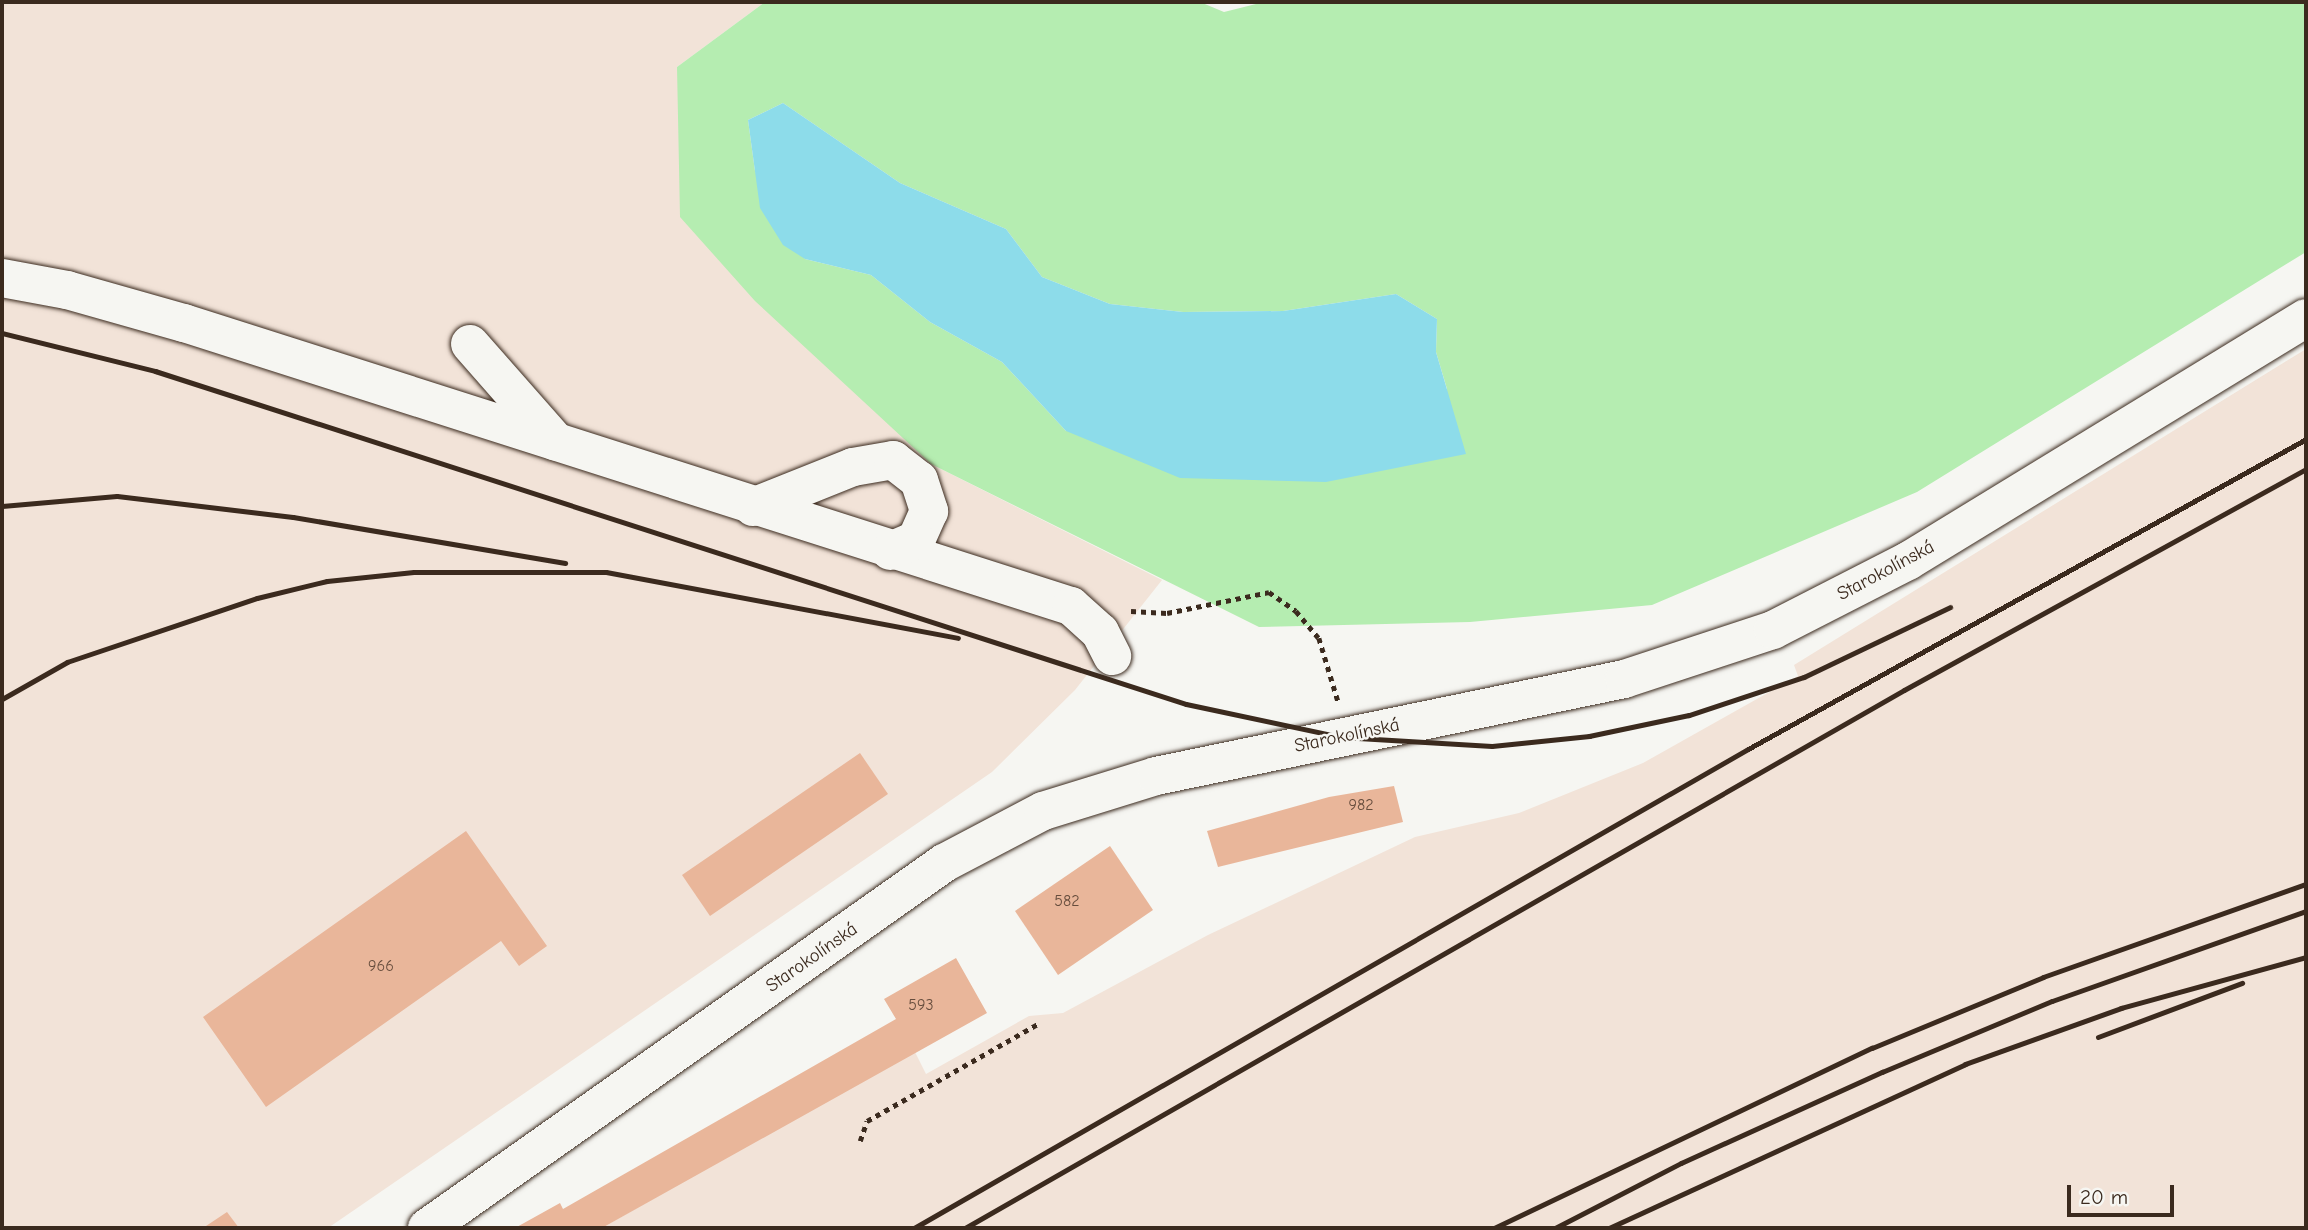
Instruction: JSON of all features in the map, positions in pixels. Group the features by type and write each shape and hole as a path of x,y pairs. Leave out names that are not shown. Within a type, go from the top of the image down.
{"street":[{"path":"2,278 67,290 184,323 890,551 1071,606 1100,632 1112,656"},
{"name":"Starokolínská","path":"427,1228 944,863 1043,811 1156,776 1624,679 1773,630 1908,562 2306,318"},
{"path":"470,344 558,444"},
{"path":"753,507 853,467 893,460 919,480 929,511 916,540 890,551"}],"path":[{"path":"1126,610 1167,613 1269,592 1296,611 1319,638 1349,736"},
{"path":"859,1141 867,1121 1038,1024"}],"shaded area":[{"path":"2,2 765,2 677,67 931,464 1162,580 1075,690 992,772 328,1228 2,1228"},
{"path":"2306,349 2306,1228 602,1228 914,1050 926,1074 1029,1016 1063,1013 1208,935 1415,837 1519,813 1643,763 1798,676 1794,665"}],"green space":[{"path":"765,2 1200,2 1224,12 1264,2 2306,2 2306,252 1917,492 1652,605 1470,622 1259,627 931,464 755,301 680,217 677,67","holes":["783,103 900,183 1006,229 1042,277 1110,304 1183,312 1283,311 1396,294 1437,319 1436,352 1447,389 1066,431 1002,362 930,322 871,275 805,259 755,171 748,120"]}],"water":[{"path":"783,103 900,183 1006,229 1042,277 1110,304 1183,312 1283,311 1396,294 1437,319 1436,352 1466,454 1326,482 1180,478 1066,431 1002,362 930,322 871,275 805,259 783,245 760,208 748,120"}],"building":[{"path":"860,753 888,794 710,916 682,875"},
{"path":"1394,786 1403,822 1218,867 1207,831 1329,797"},
{"path":"466,831 547,946 519,966 501,941 266,1107 203,1017"},
{"path":"1110,846 1153,910 1058,975 1015,911"},
{"path":"956,958 987,1013 602,1228 515,1228 560,1203 563,1209 896,1019 884,999"},
{"path":"227,1212 239,1228 203,1228"}],"railway":[{"path":"2,333 155,371 1186,704 1341,737 1492,746 1589,736 1689,715 1804,677 1950,607"},
{"path":"914,1228 1748,749 2306,439"},
{"path":"965,1228 1904,690 2306,469"},
{"path":"2,506 117,496 293,517 565,563"},
{"path":"2,699 67,662 257,598 327,581 414,572 606,572 958,638"},
{"path":"1494,1228 1872,1048 2043,977 2306,884"},
{"path":"1555,1228 1681,1163 1882,1072 2052,1001 2306,911"},
{"path":"1609,1228 1965,1064 2121,1008 2306,957"},
{"path":"2098,1037 2242,983"}]}
